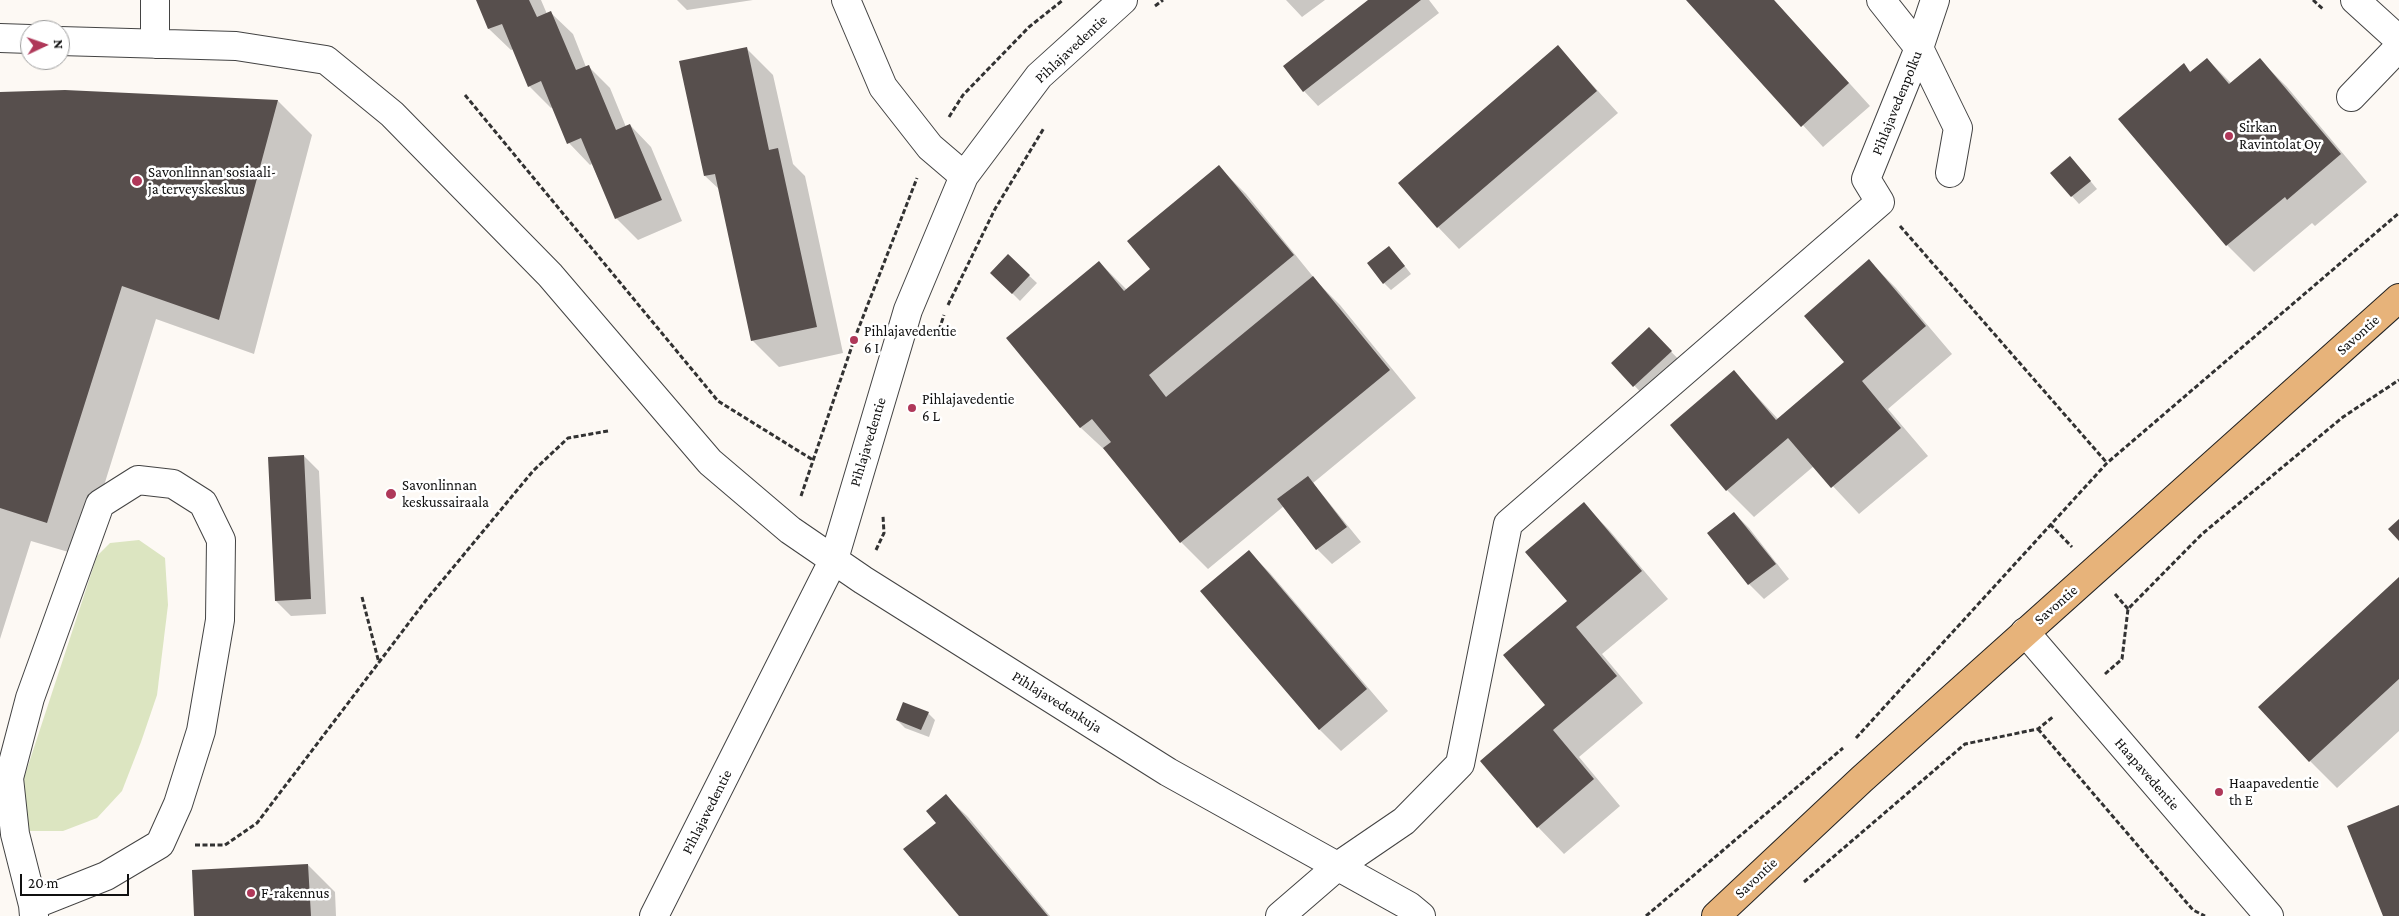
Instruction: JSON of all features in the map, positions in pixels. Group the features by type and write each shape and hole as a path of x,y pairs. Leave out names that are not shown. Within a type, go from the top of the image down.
{"main road":[{"name":"Savontie","path":"1716,916 1862,779 2399,298"}],"street":[{"path":"155,0 155,44"},
{"path":"846,0 883,87 930,147 964,176"},
{"name":"Pihlajavedentie","path":"654,916 834,559 908,310 964,176 1039,76 1123,0"},
{"path":"1881,0 1919,48 1958,128 1950,173"},
{"name":"Pihlajavedenpolku","path":"1880,202 1866,178 1919,48 1935,0"},
{"path":"2355,0 2399,40"},
{"path":"0,38 20,39"},
{"name":"Pihlajavedenkuja","path":"70,40 236,46 326,60 392,114 550,275 710,462 790,530 862,580 1168,772 1409,906 1421,916"},
{"path":"2351,97 2399,47"},
{"path":"1280,916 1338,866 1404,822 1460,764 1508,524 1880,202"},
{"path":"138,480 174,484 203,503 221,540 220,620 201,731 178,804 160,844 106,876 34,910 15,834 9,778 30,698 86,538 100,504 138,480"},
{"name":"Haapavedentie","path":"2025,632 2269,916"}],"path":[{"path":"1154,7 1163,0"},
{"path":"465,95 718,401 813,460"},
{"path":"937,337 946,310 996,209 1046,125"},
{"path":"1880,202 2106,463"},
{"path":"1855,738 2106,463 2399,213"},
{"path":"160,844 225,845 256,823 428,599 533,471 568,438 608,431"},
{"path":"862,580 884,533 884,510"},
{"path":"362,597 379,663"},
{"path":"2038,729 2193,910 2205,916"},
{"path":"1646,916 1847,745"}],"green space":[{"path":"139,540 165,558 168,605 157,695 141,742 122,791 97,818 63,831 27,831 24,778 97,556 110,543"}],"building":[{"path":"476,0 529,0 537,17 551,11 576,70 589,65 616,130 630,124 662,200 615,219 581,138 567,144 541,81 528,87 502,24 488,29"},
{"path":"1368,0 1421,0 1303,92 1283,66"},
{"path":"1686,0 1774,0 1849,83 1801,127"},
{"path":"1558,45 1597,91 1437,228 1398,183"},
{"path":"747,47 769,150 778,148 817,327 751,341 715,174 704,176 679,61"},
{"name":"Sirkan Ravintolat Oy","path":"2207,58 2229,84 2260,58 2341,154 2287,200 2285,197 2226,246 2118,119 2184,63 2190,72"},
{"name":"Savonlinnan sosiaali- ja terveyskeskus","path":"65,90 278,100 219,320 122,286 47,523 0,508 0,92"},
{"path":"2070,156 2091,181 2071,197 2050,173"},
{"path":"1219,165 1294,255 1149,375 1166,397 1313,276 1390,370 1180,543 1103,448 1111,442 1092,419 1080,428 1006,338 1099,261 1124,291 1150,269 1127,241"},
{"path":"1389,246 1405,266 1383,284 1367,263"},
{"path":"1008,254 1030,275 1012,294 990,273"},
{"path":"1869,259 1926,326 1862,381 1901,428 1831,488 1788,438 1726,491 1670,425 1734,370 1776,420 1844,362 1804,316"},
{"path":"1649,327 1672,351 1633,387 1611,363"},
{"path":"304,455 311,599 275,601 268,457"},
{"path":"1308,476 1347,527 1316,550 1277,499"},
{"path":"1584,502 1642,571 1576,627 1617,676 1553,730 1594,779 1537,828 1480,761 1545,705 1503,655 1567,601 1525,552"},
{"path":"1734,512 1776,564 1748,585 1707,533"},
{"path":"2399,519 2399,541 2388,529"},
{"path":"1249,550 1367,689 1319,730 1200,591"},
{"path":"2399,577 2399,679 2309,762 2258,707"},
{"path":"903,702 929,712 921,730 896,720"},
{"path":"946,794 1048,916 959,916 903,849 936,823 926,811"},
{"path":"2399,805 2399,916 2383,916 2347,826"},
{"name":"F-rakennus","path":"308,864 311,916 194,916 192,870"}],"place":[{"name":"Sirkan Ravintolat Oy","path":"2229,136"},
{"name":"Savonlinnan sosiaali- ja terveyskeskus","path":"137,181"},
{"name":"Pihlajavedentie 6 I","path":"854,340"},
{"name":"Pihlajavedentie 6 L","path":"912,408"},
{"name":"Savonlinnan keskussairaala","path":"391,494"},
{"name":"Haapavedentie th E","path":"2219,792"},
{"name":"F-rakennus","path":"251,893"}]}
